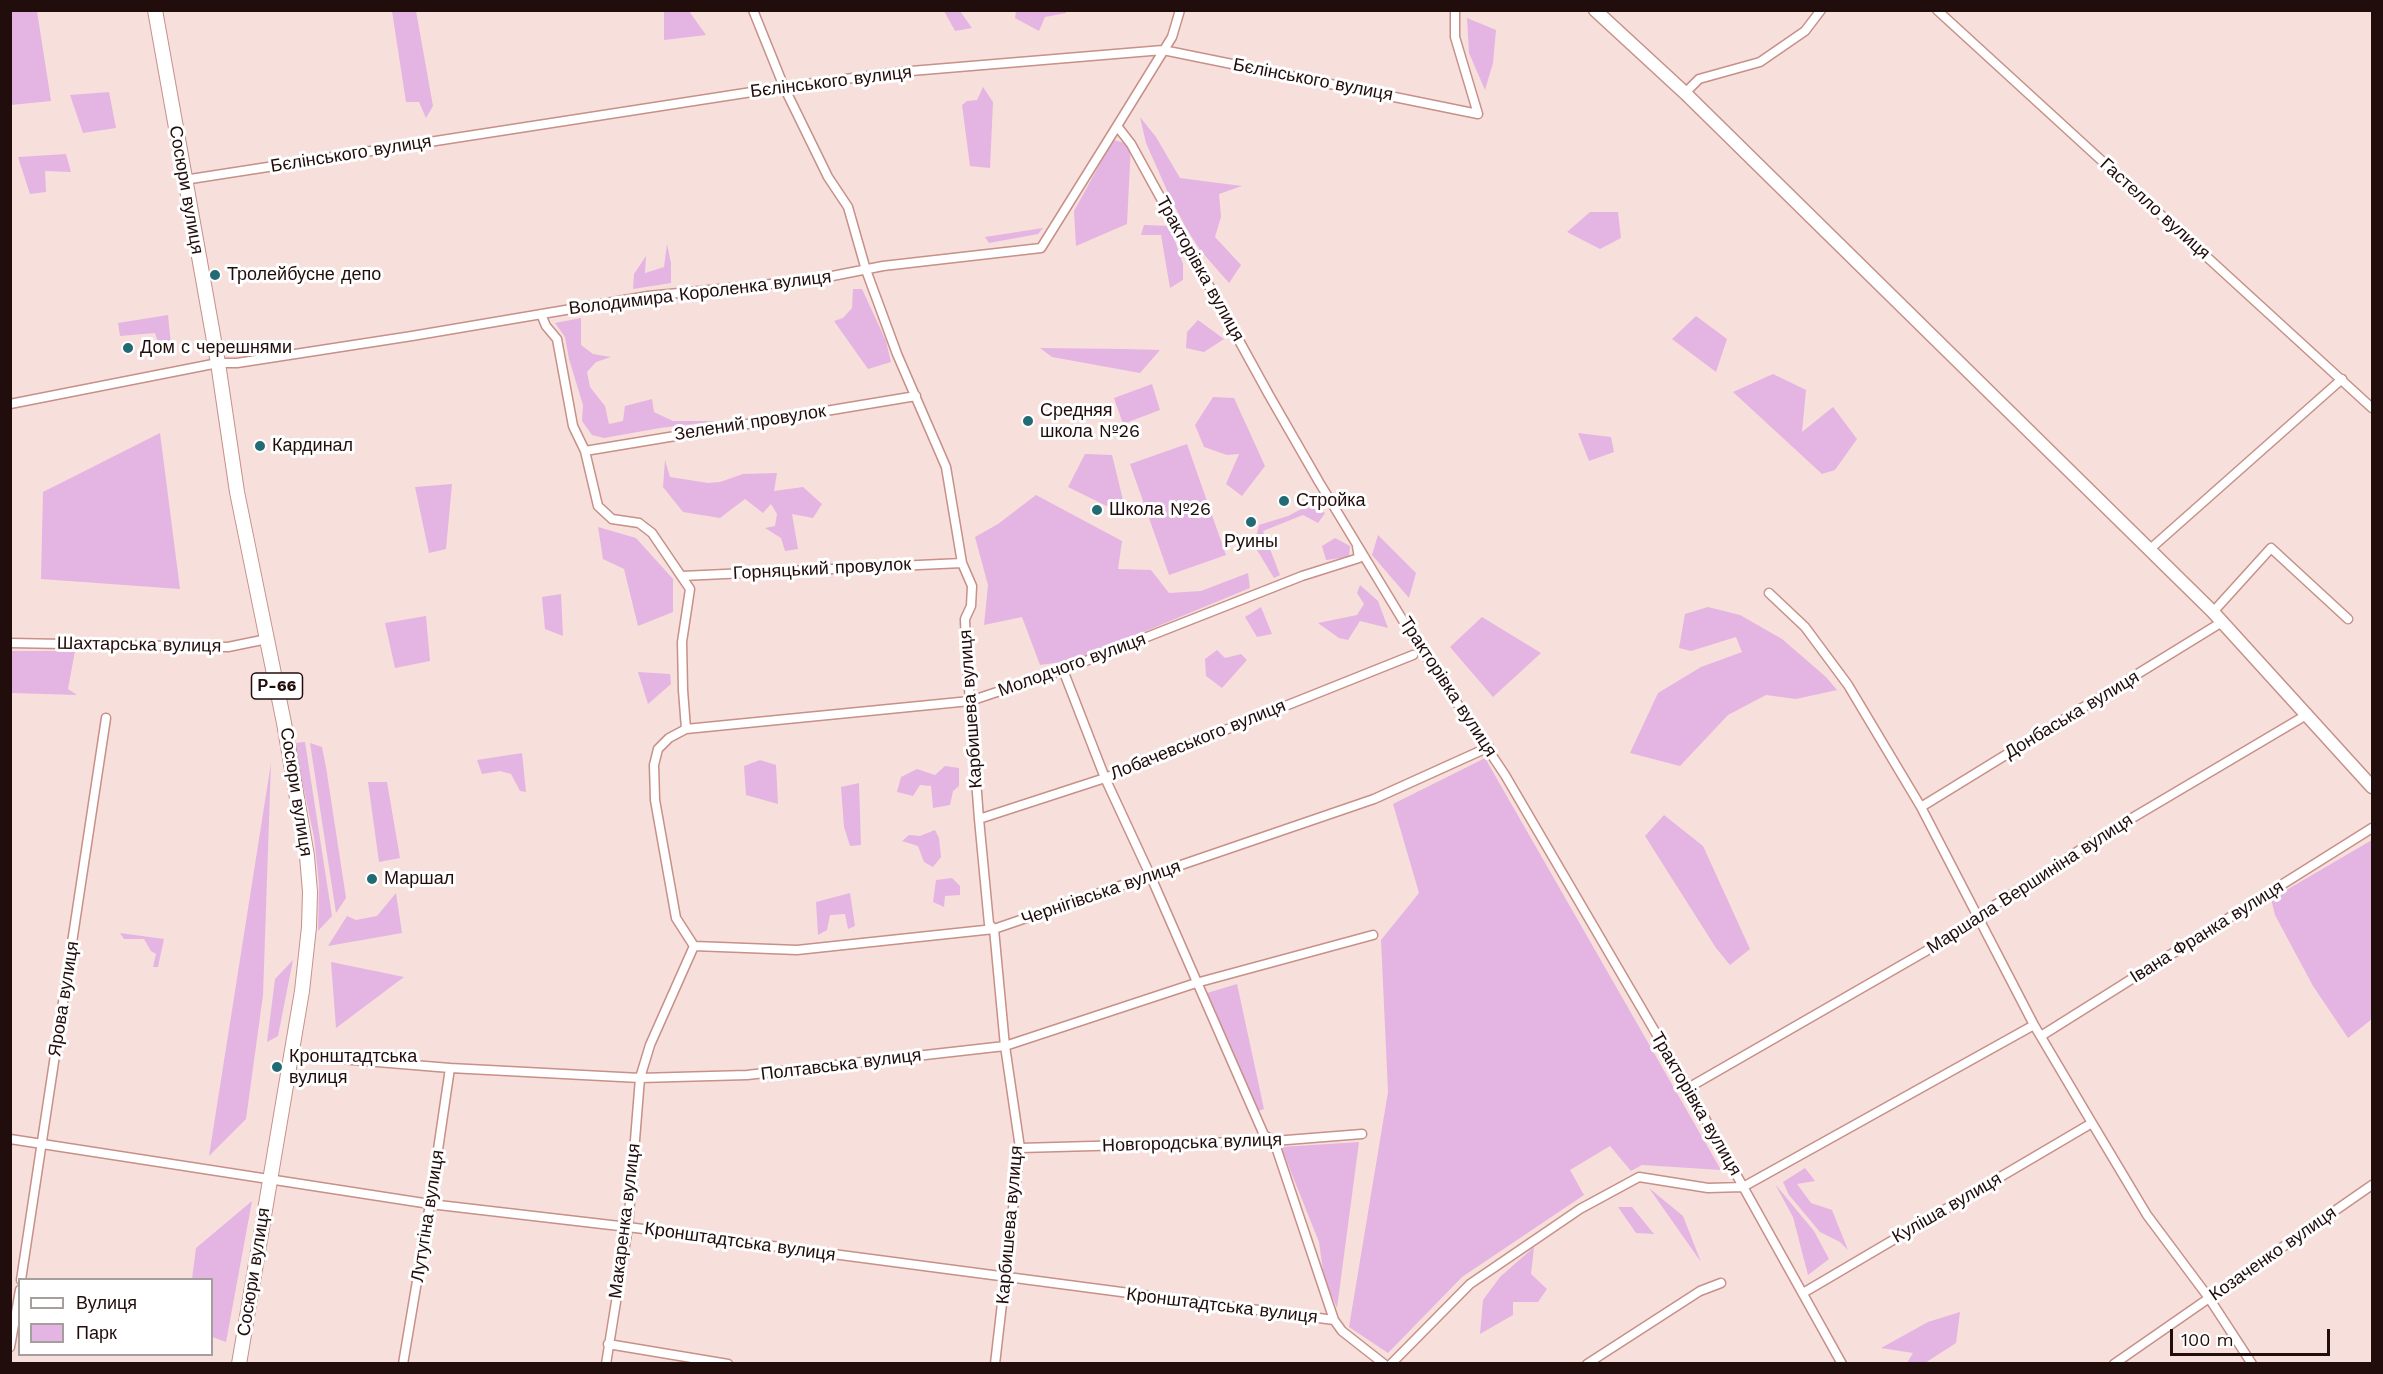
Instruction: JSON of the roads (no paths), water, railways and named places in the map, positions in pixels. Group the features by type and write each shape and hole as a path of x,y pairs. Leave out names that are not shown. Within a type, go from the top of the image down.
{"main road":[{"name":"Сосюри вулиця","path":"154,10 218,363 237,492 306,845 310,892 307,956 239,1364"},
{"path":"1595,10 1685,93 2213,612 2373,787"}],"street":[{"name":"Карбишева вулиця","path":"753,10 784,87 828,177 848,207 866,270 897,354 946,467 962,563 972,586 971,606 965,619 979,819 989,924 994,929 1005,1046 1020,1148 1007,1278 995,1364"},
{"path":"1117,126 1172,37 1180,10"},
{"name":"Бєлінського вулиця","path":"184,180 784,87 899,72 1163,50 1478,114 1455,37 1455,10"},
{"path":"1685,93 1699,79 1760,62 1805,31 1821,10"},
{"name":"Гастелло вулиця","path":"1937,10 2373,408"},
{"name":"Володимира Короленка вулиця","path":"10,404 218,363 237,363 648,296 812,280 883,266 1041,248 1117,126"},
{"name":"Тракторівка вулиця","path":"1117,126 1131,144 1269,395 1413,637 1489,747 1688,1088 1842,1364"},
{"path":"541,314 546,326 557,339 573,426 585,451 598,506 612,519 639,523 652,532 690,589 682,642 686,729 669,738 658,749 654,765 655,800 676,918 694,946"},
{"path":"2149,550 2342,379"},
{"name":"Зелений провулок","path":"585,451 916,396"},
{"name":"Молодчого вулиця","path":"686,729 970,701 1063,670 1302,576 1359,558 1357,542"},
{"path":"2213,612 2271,548 2348,619"},
{"name":"Горняцький провулок","path":"682,576 962,563"},
{"path":"1769,592 1805,627 1848,685 1921,807 2034,1025 2092,1123 2147,1215 2209,1298 2252,1364"},
{"name":"Донбаська вулиця","path":"1921,807 2222,622"},
{"name":"Шахтарська вулиця","path":"10,643 228,647 267,639"},
{"name":"Лобачевського вулиця","path":"979,819 1105,778 1413,655"},
{"path":"1063,670 1105,778 1151,877 1263,1135 1274,1142 1334,1320"},
{"name":"Маршала Вершиніна вулиця","path":"1688,1088 1980,920 1984,912 2095,840 2308,714"},
{"name":"Ярова вулиця","path":"21,1278 106,718"},
{"name":"Чернігівська вулиця","path":"694,946 797,950 994,929 1374,799 1489,747"},
{"name":"Івана Франка вулиця","path":"2041,1036 2373,828"},
{"name":"Полтавська вулиця","path":"292,1055 450,1068 640,1078 747,1075 1005,1046 1196,983 1373,935"},
{"name":"Макаренка вулиця","path":"606,1364 628,1227 640,1078 650,1046 694,946"},
{"path":"1391,1364 1470,1284 1580,1209 1640,1177 1708,1188 1743,1187 2034,1025"},
{"name":"Лутугіна вулиця","path":"404,1364 450,1068"},
{"name":"Куліша вулиця","path":"1803,1293 2092,1123"},
{"name":"Новгородська вулиця","path":"1020,1148 1274,1142 1362,1134"},
{"name":"Кронштадтська вулиця","path":"10,1139 430,1204 628,1227 1334,1320 1342,1330 1384,1364"},
{"name":"Козаченко вулиця","path":"2114,1364 2373,1185"},
{"path":"1587,1364 1700,1291 1721,1283"},
{"path":"10,1347 18,1301"},
{"path":"608,1344 728,1364"}],"place":[{"name":"Тролейбусне депо","path":"215,275"},
{"name":"Дом с черешнями","path":"128,348"},
{"name":"Средняя школа №26","path":"1028,421"},
{"name":"Кардинал","path":"260,446"},
{"name":"Стройка","path":"1284,501"},
{"name":"Школа №26","path":"1097,510"},
{"name":"Руины","path":"1251,522"},
{"name":"Маршал","path":"372,879"},
{"name":"Кронштадтська вулиця","path":"277,1067"}]}
